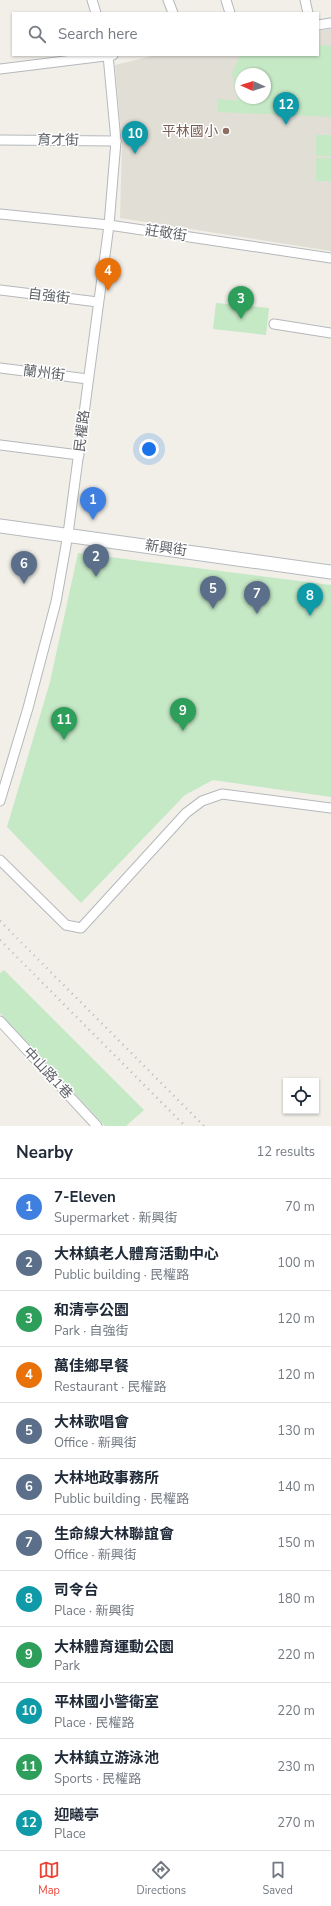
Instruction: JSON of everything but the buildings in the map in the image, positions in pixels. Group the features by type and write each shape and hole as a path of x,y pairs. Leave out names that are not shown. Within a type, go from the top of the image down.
{"main road":[{"name":"新興街","path":"0,526 68,534 331,572"}],"street":[{"path":"92,0 96,12"},
{"path":"168,0 172,12"},
{"path":"226,0 230,12"},
{"path":"305,0 308,12"},
{"path":"319,25 331,22"},
{"path":"0,69 102,56"},
{"name":"民權路","path":"0,801 28,708 54,610 68,534 109,225 116,141 110,56"},
{"name":"育才街","path":"0,140 116,141"},
{"name":"莊敬街","path":"0,214 109,225 331,258"},
{"name":"自強街","path":"0,290 98,302"},
{"path":"274,324 331,333"},
{"name":"蘭州街","path":"0,368 88,379"},
{"path":"0,445 78,456"},
{"path":"0,860 66,925 81,928 186,813 202,801 222,794 331,808"},
{"name":"中山路1巷","path":"0,1021 97,1126"}],"shaded area":[{"name":"平林國小","path":"331,29 331,251 120,218 122,143 115,65 152,56 319,56 319,31"}],"green space":[{"path":"319,45 331,46 331,117 218,112 217,99 235,101 235,104 271,104 271,68 235,68 235,87 232,73 240,56 319,56"},
{"path":"316,135 331,135 331,156 316,156"},
{"path":"316,158 331,158 331,181 316,181"},
{"path":"216,303 269,308 266,335 213,329"},
{"path":"78,553 331,585 331,797 213,780 185,795 81,903 7,827 50,682"},
{"path":"4,970 144,1110 126,1126 105,1126 0,1013 0,973"}],"railway":[{"path":"0,921 204,1126"},
{"path":"0,940 185,1126"}],"place":[{"name":"迎曦亭","path":"286,125"},
{"name":"平林國小","path":"226,131"},
{"name":"平林國小警衛室","path":"135,154"},
{"name":"萬佳鄉早餐","path":"108,291"},
{"name":"和清亭公園","path":"241,319"},
{"name":"7-Eleven","path":"93,520"},
{"name":"大林鎮老人體育活動中心","path":"96,577"},
{"name":"大林地政事務所","path":"24,584"},
{"name":"大林歌唱會","path":"213,609"},
{"name":"生命線大林聯誼會","path":"257,614"},
{"name":"司令台","path":"310,616"},
{"name":"大林體育運動公園","path":"183,731"},
{"name":"大林鎮立游泳池","path":"64,740"}]}
